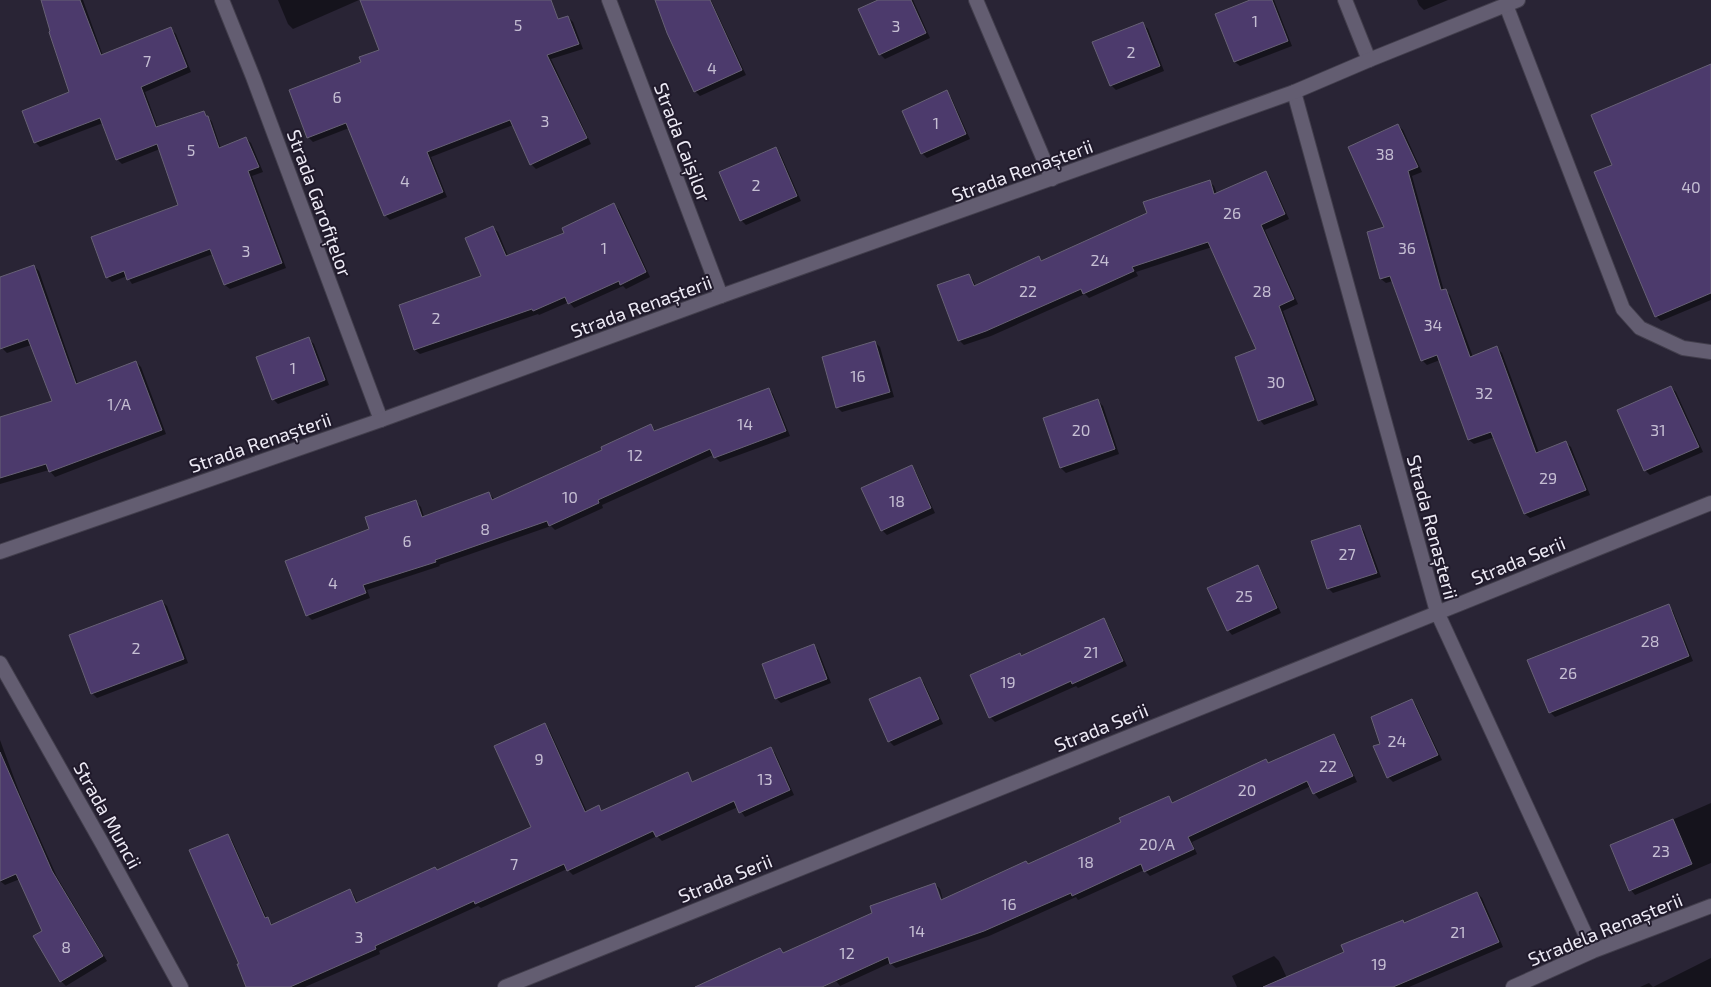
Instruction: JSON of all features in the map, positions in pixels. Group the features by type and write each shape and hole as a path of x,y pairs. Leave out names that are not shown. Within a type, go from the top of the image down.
{"street":[{"name":"Strada Garofițelor","path":"222,0 254,77 381,420"},
{"name":"Strada Caișilor","path":"609,0 721,296"},
{"path":"976,0 1052,179"},
{"path":"1345,0 1369,60"},
{"name":"Strada Renașterii","path":"0,552 381,420 721,296 1294,92 1512,2"},
{"path":"1512,2 1623,309 1640,328 1683,348 1711,352"},
{"name":"Strada Renașterii","path":"1294,92 1437,612 1592,951"},
{"name":"Strada Serii","path":"505,987 1711,503"},
{"name":"Strada Muncii","path":"0,663 181,987"},
{"name":"Stradela Renașterii","path":"1513,987 1592,951 1711,906"}],"building":[{"path":"41,0 80,0 101,55 171,27 187,67 141,87 156,127 204,111 206,116 208,116 219,148 246,137 259,167 248,171 282,263 224,285 210,249 127,280 124,271 106,278 91,237 178,205 157,144 116,160 100,118 34,143 22,111 69,92 49,32"},
{"path":"360,0 551,0 558,19 568,16 579,44 547,55 587,138 530,165 510,120 427,152 443,192 384,216 346,123 307,138 289,90 361,62 359,57 379,50"},
{"path":"655,0 710,0 742,70 694,92 667,33"},
{"path":"878,0 911,0 926,33 879,55 858,9"},
{"path":"1250,0 1272,0 1288,41 1234,62 1215,14"},
{"path":"1143,22 1160,66 1110,86 1092,42"},
{"path":"1711,64 1711,293 1655,317 1594,172 1612,165 1591,115"},
{"path":"947,90 966,134 921,154 902,111"},
{"path":"1398,124 1418,167 1408,171 1441,290 1446,289 1470,357 1497,346 1536,453 1566,441 1586,490 1524,514 1491,432 1468,440 1437,355 1421,361 1390,276 1380,279 1367,232 1384,227 1348,147"},
{"path":"776,147 797,196 740,221 719,172"},
{"path":"1266,171 1285,214 1261,225 1294,299 1279,306 1314,400 1258,421 1235,357 1256,349 1208,242 1132,267 1134,271 1083,294 1081,289 986,331 958,341 937,285 969,274 974,286 1039,256 1041,261 1147,213 1143,202 1210,180 1214,194"},
{"path":"614,203 646,272 620,285 619,281 568,304 565,297 533,311 532,309 414,350 399,305 481,276 465,238 493,226 506,256 564,233 562,228"},
{"path":"34,265 76,384 136,361 162,430 49,472 46,464 0,478 0,417 52,401 28,339 0,349 0,277"},
{"path":"309,337 325,380 272,400 256,357"},
{"path":"875,341 890,392 836,408 822,357"},
{"path":"1671,386 1699,447 1644,471 1617,410"},
{"path":"769,388 786,431 714,458 710,449 598,500 599,503 549,526 547,521 435,560 436,562 363,585 366,593 306,616 285,561 369,529 365,517 416,500 422,517 489,492 492,500 602,450 601,447 651,424 654,431"},
{"path":"1098,399 1115,449 1060,468 1043,418"},
{"path":"912,465 931,508 881,531 861,488"},
{"path":"1360,525 1377,573 1327,589 1311,541"},
{"path":"1258,565 1277,608 1227,631 1207,588"},
{"path":"162,600 184,659 91,694 69,635"},
{"path":"1669,604 1689,656 1549,713 1527,660"},
{"path":"1104,618 1123,661 1072,684 1071,681 989,718 970,675 1020,653 1021,656"},
{"path":"814,644 827,679 775,699 762,664"},
{"path":"920,677 939,719 888,742 869,699"},
{"path":"1412,699 1438,755 1387,778 1373,746 1380,744 1371,717"},
{"path":"545,723 585,812 599,805 601,811 688,772 692,782 771,747 790,790 739,813 734,801 656,837 653,831 567,871 564,864 475,904 474,901 375,946 376,949 290,987 246,987 237,964 239,964 189,850 228,834 265,918 268,917 271,925 350,889 356,903 435,867 437,870 531,827 494,746"},
{"path":"1334,734 1353,776 1313,794 1307,781 1188,837 1194,849 1144,872 1141,864 1072,896 1071,893 984,931 890,964 888,957 822,987 695,987 780,948 783,953 872,913 870,906 935,883 941,900 1026,861 1028,864 1121,822 1119,818 1169,796 1172,803 1266,759 1268,763"},
{"path":"0,752 52,871 103,956 60,982 33,936 42,931 16,874 0,881"},
{"path":"1673,819 1692,864 1629,891 1610,845"},
{"path":"1477,892 1499,942 1393,987 1263,987 1344,952 1341,945 1403,920 1404,923"}]}
